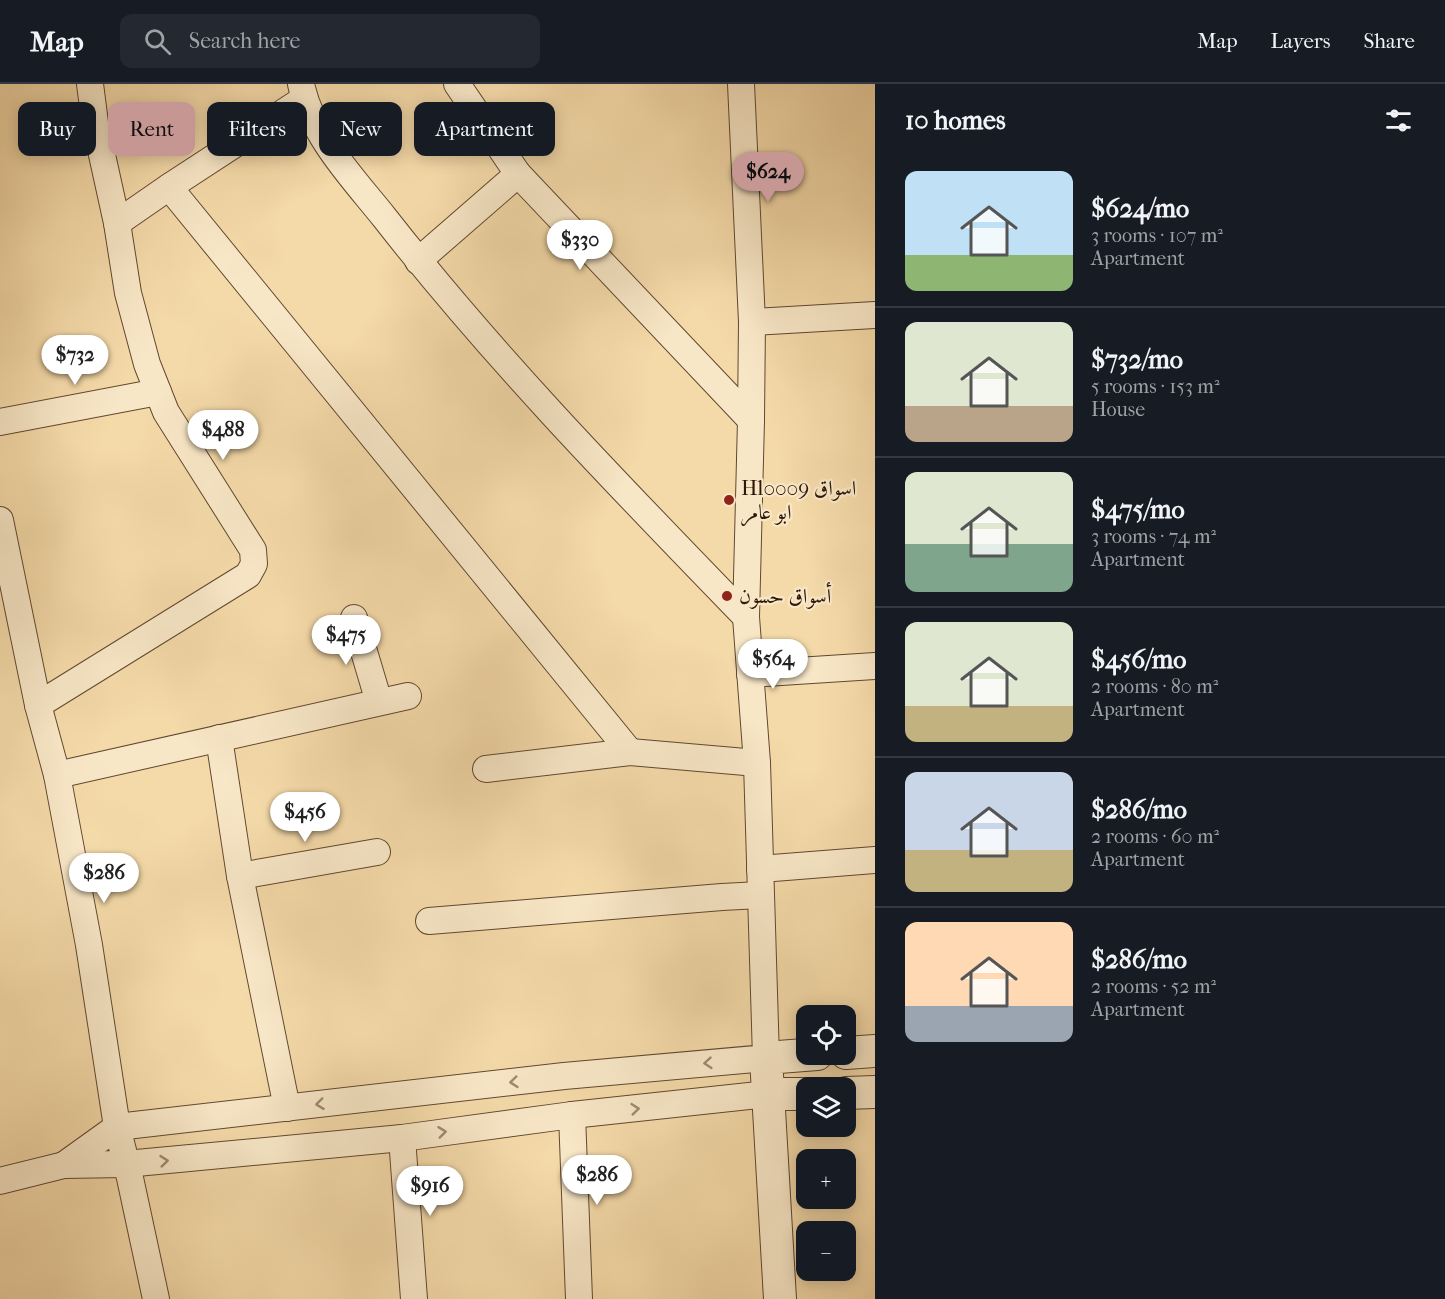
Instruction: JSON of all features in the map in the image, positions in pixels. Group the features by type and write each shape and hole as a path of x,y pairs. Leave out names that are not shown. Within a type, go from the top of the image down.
{"street":[{"path":"38,705 248,575 254,564 254,550 166,412 147,364 128,293 117,223 95,123 90,84"},
{"path":"457,84 518,174 751,420"},
{"path":"741,84 752,322 746,616 757,763 766,1058 780,1299"},
{"path":"117,223 302,91 325,141 418,261 598,464 746,616"},
{"path":"418,261 518,174"},
{"path":"169,187 630,752"},
{"path":"752,322 875,315"},
{"path":"0,422 158,392"},
{"path":"0,520 38,705 57,775 89,945 117,1126 156,1299"},
{"path":"354,618 379,702"},
{"path":"750,674 875,666"},
{"path":"57,775 408,696"},
{"path":"219,738 240,876 287,1108"},
{"path":"486,769 630,752 757,763"},
{"path":"240,876 377,852"},
{"path":"760,869 875,860"},
{"path":"429,921 760,895"},
{"path":"856,1052 875,1051"},
{"path":"64,1165 117,1126 564,1076 796,1056"},
{"path":"856,1093 875,1092"},
{"path":"0,1180 64,1165 126,1164 402,1138 572,1115 768,1094 796,1094"},
{"path":"572,1115 579,1299"},
{"path":"402,1138 414,1299"}],"place":[{"name":"Hl0009 اسواق ابو عامر","path":"729,500"},
{"name":"أسواق حسون","path":"727,596"}]}
